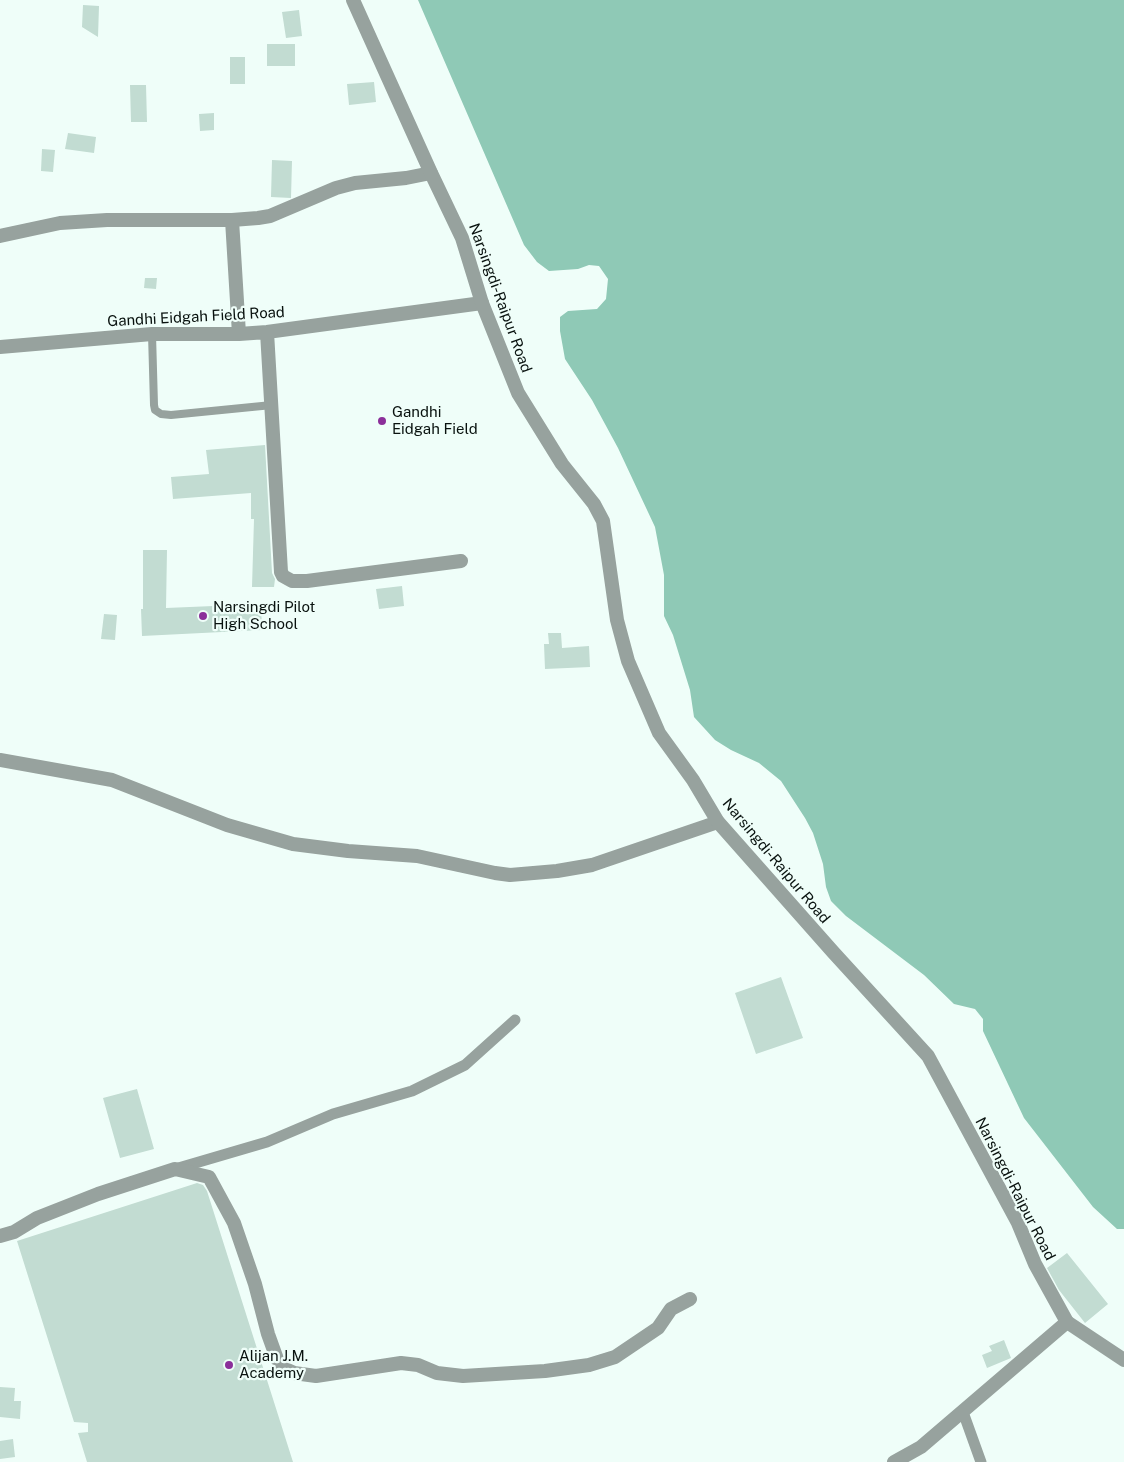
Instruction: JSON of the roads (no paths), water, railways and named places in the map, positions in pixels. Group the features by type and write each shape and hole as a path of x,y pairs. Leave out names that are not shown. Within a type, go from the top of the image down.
{"street":[{"name":"Narsingdi-Raipur Road","path":"353,0 430,173 462,238 482,303 518,393 562,464 594,504 603,521 617,620 628,661 659,734 693,780 718,822 928,1056 1018,1223 1035,1264 1067,1322 1124,1360"},
{"path":"0,236 60,223 169,219 232,220 270,216 336,188 355,183 406,178 430,173"},
{"path":"232,220 239,334"},
{"name":"Gandhi Eidgah Field Road","path":"0,347 152,334 239,334 267,332 482,303"},
{"path":"267,332 281,572 283,576 292,581 307,581 461,561"},
{"path":"0,760 112,780 227,825 293,844 417,856 510,875 557,871 592,865 718,822"},
{"path":"0,1236 14,1232 37,1218 98,1194 175,1168 267,1142 333,1114 412,1091 466,1065 515,1020"},
{"path":"175,1168 209,1177 218,1192 234,1223 255,1284 268,1334 277,1359 285,1368 294,1373 316,1376 401,1362 418,1365 437,1373 463,1376 545,1371 589,1365 616,1357 658,1328 671,1309 690,1299"},
{"path":"894,1462 921,1447 1067,1322"},
{"path":"963,1412 980,1462"}],"lane":[{"path":"152,334 154,405 161,414 171,415 272,405"}],"place":[{"name":"Gandhi Eidgah Field","path":"382,421"},
{"name":"Narsingdi Pilot High School","path":"203,616"},
{"name":"Alijan J.M. Academy","path":"229,1365"}]}
